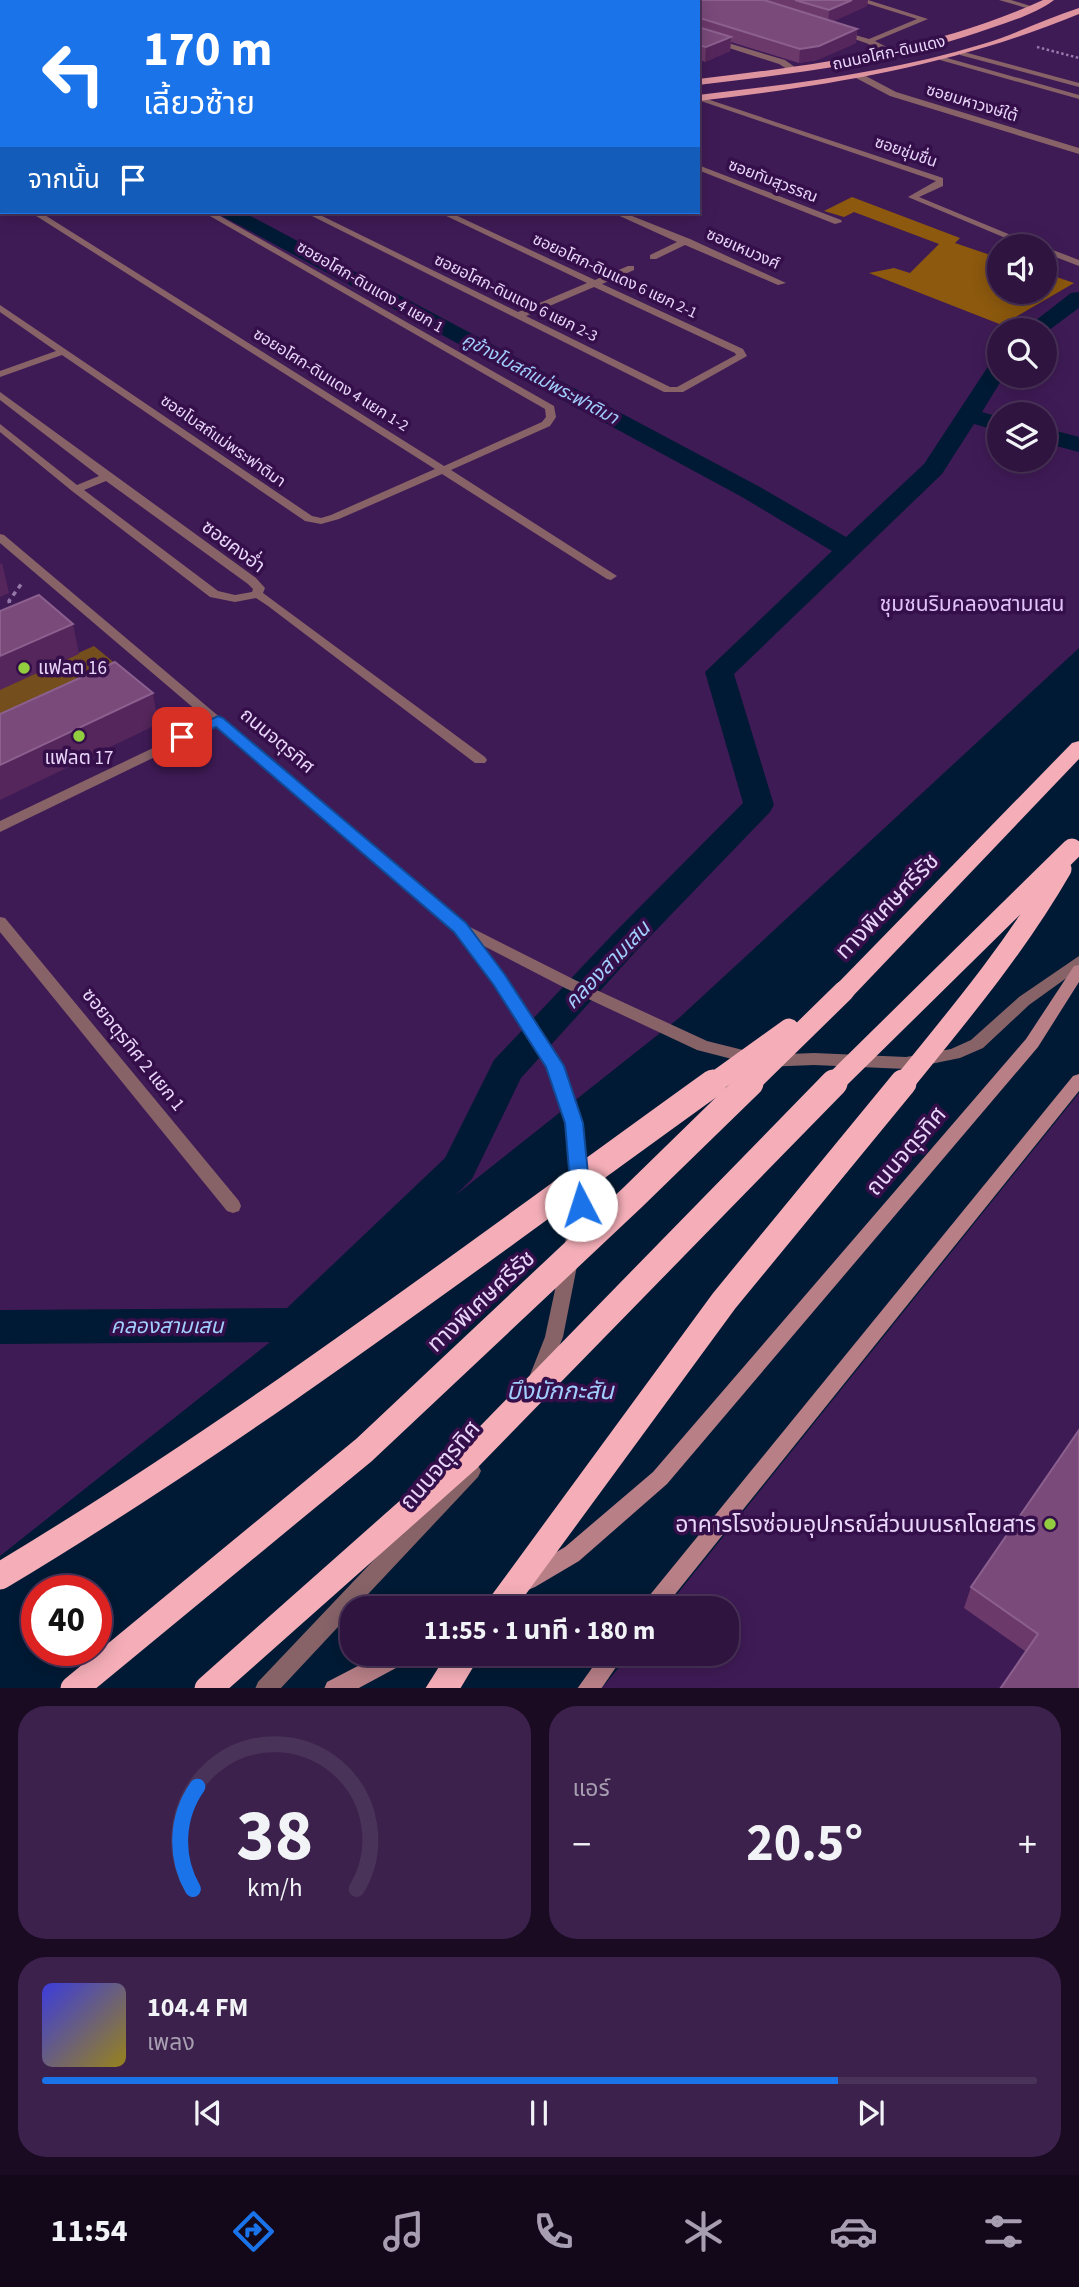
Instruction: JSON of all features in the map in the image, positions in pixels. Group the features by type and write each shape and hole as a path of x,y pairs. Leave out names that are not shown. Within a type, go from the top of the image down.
{"highway":[{"name":"ทางพิเศษศรีรัช","path":"75,1688 364,1450 633,1197 844,991 1079,747"},
{"path":"508,1596 724,1301 987,981 1041,904 1075,845"},
{"path":"209,1688 466,1460 819,1098 1075,845"},
{"path":"0,1576 65,1537 272,1398 844,991"},
{"path":"441,1688 457,1666"}],"main road":[{"name":"ถนนอโศก-ดินแดง","path":"700,82 795,70 892,52 980,29 1050,0"},
{"name":"ถนนอโศก-ดินแดง","path":"700,94 859,76 943,58 1059,7"},
{"name":"ถนนอโศก-ดินแดง","path":"700,94 1010,39 1079,11"},
{"name":"ถนนจตุรทิศ","path":"502,1596 572,1554 660,1478 1032,1044 1079,970"},
{"path":"662,1596 1079,1080"},
{"path":"336,1688 379,1666"},
{"path":"588,1688 605,1666"}],"street":[{"path":"860,0 924,19 869,41"},
{"path":"1003,0 1033,8"},
{"path":"832,30 869,41 892,52"},
{"path":"700,37 782,62 795,70"},
{"path":"963,48 1079,85"},
{"path":"943,58 1079,97"},
{"name":"ซอยมหาวงษ์ใต้","path":"859,76 893,94 1079,151"},
{"name":"ซอยชุ่มชื่น","path":"700,94 940,180 940,184 912,197 1004,234"},
{"name":"ซอยทับสุวรรณ","path":"700,168 838,222"},
{"name":"ซอยอโศก-ดินแดง 4 แยก 1-2","path":"37,214 611,576"},
{"name":"ซอยอโศก-ดินแดง 4 แยก 1","path":"210,214 550,408 551,417 545,424 443,469"},
{"name":"ซอยอโศก-ดินแดง 6 แยก 2-3","path":"312,214 668,390 679,390 712,373"},
{"name":"ซอยอโศก-ดินแดง 6 แยก 2-1","path":"446,214 739,351 742,356 712,373"},
{"name":"ซอยเหมวงศ์","path":"620,214 781,283"},
{"path":"653,257 687,241"},
{"path":"1057,255 1079,263"},
{"path":"518,316 631,268"},
{"name":"ซอยโบสถ์แม่พระฟาติมา","path":"0,308 309,519 321,521 335,516 443,469"},
{"path":"0,374 64,351"},
{"name":"ซอยคงอ่ำ","path":"0,395 107,477 252,581 259,588 257,594 236,599 214,594 76,489 0,427"},
{"path":"76,489 107,477"},
{"name":"ถนนจตุรทิศ","path":"0,537 460,928 499,979 555,1066 574,1123 581,1205 554,1337 535,1385 473,1470 266,1688"},
{"path":"257,594 480,760"},
{"path":"0,827 218,721"},
{"name":"ซอยจตุรทิศ 2 แยก 1","path":"0,922 233,1206"},
{"name":"ถนนจตุรทิศ","path":"460,928 703,1046 763,1061 814,1059 906,1063 954,1054 977,1044 1024,1001 1079,961"}],"path":[{"path":"20,617 11,615 9,601 22,583"}],"shaded area":[{"path":"852,197 960,238 955,243 987,254 987,304 1038,304 1014,318 987,319 869,273 894,268 910,273 939,244 854,212 844,217 824,211"},
{"path":"1057,277 1074,283 1057,293"},
{"path":"94,646 140,684 0,750 0,688"}],"water":[{"name":"บึงมักกะสัน","path":"1079,648 1079,1093 676,1596 340,1596 340,1666 620,1666 602,1688 0,1688 0,1556 679,1018"}],"building":[{"path":"700,0 764,0 857,29 819,46 800,49 700,18"},
{"path":"795,0 852,0 829,10"},
{"path":"700,28 731,37 706,47 700,46"},
{"path":"39,595 73,624 0,656 0,611"},
{"path":"115,662 153,693 0,765 0,714"},
{"name":"อาคารโรงซ่อมอุปกรณ์ส่วนบนรถโดยสาร","path":"1079,1430 1079,1688 1001,1688 1038,1634 971,1587"}],"waterway":[{"name":"คูข้างโบสถ์แม่พระฟาติมา","path":"233,214 751,492 848,549"},
{"name":"คลองสามเสน","path":"1051,318 1079,298"},
{"name":"คลองสามเสน","path":"848,549 933,469 987,386"},
{"path":"968,415 987,421"},
{"path":"1057,439 1079,445"},
{"name":"คลองสามเสน","path":"0,1327 296,1325 459,1168 507,1070 626,941 759,805 719,672 848,549"}],"place":[{"name":"แฟลต 16","path":"24,668"},
{"name":"แฟลต 17","path":"79,736"},
{"name":"อาคารโรงซ่อมอุปกรณ์ส่วนบนรถโดยสาร","path":"1050,1524"}],"district":[{"name":"ชุมชนริมคลองสามเสน","path":"972,604"}],"route":[{"path":"182,737 218,721 460,928 499,979 555,1066 574,1123 581,1205"}]}
